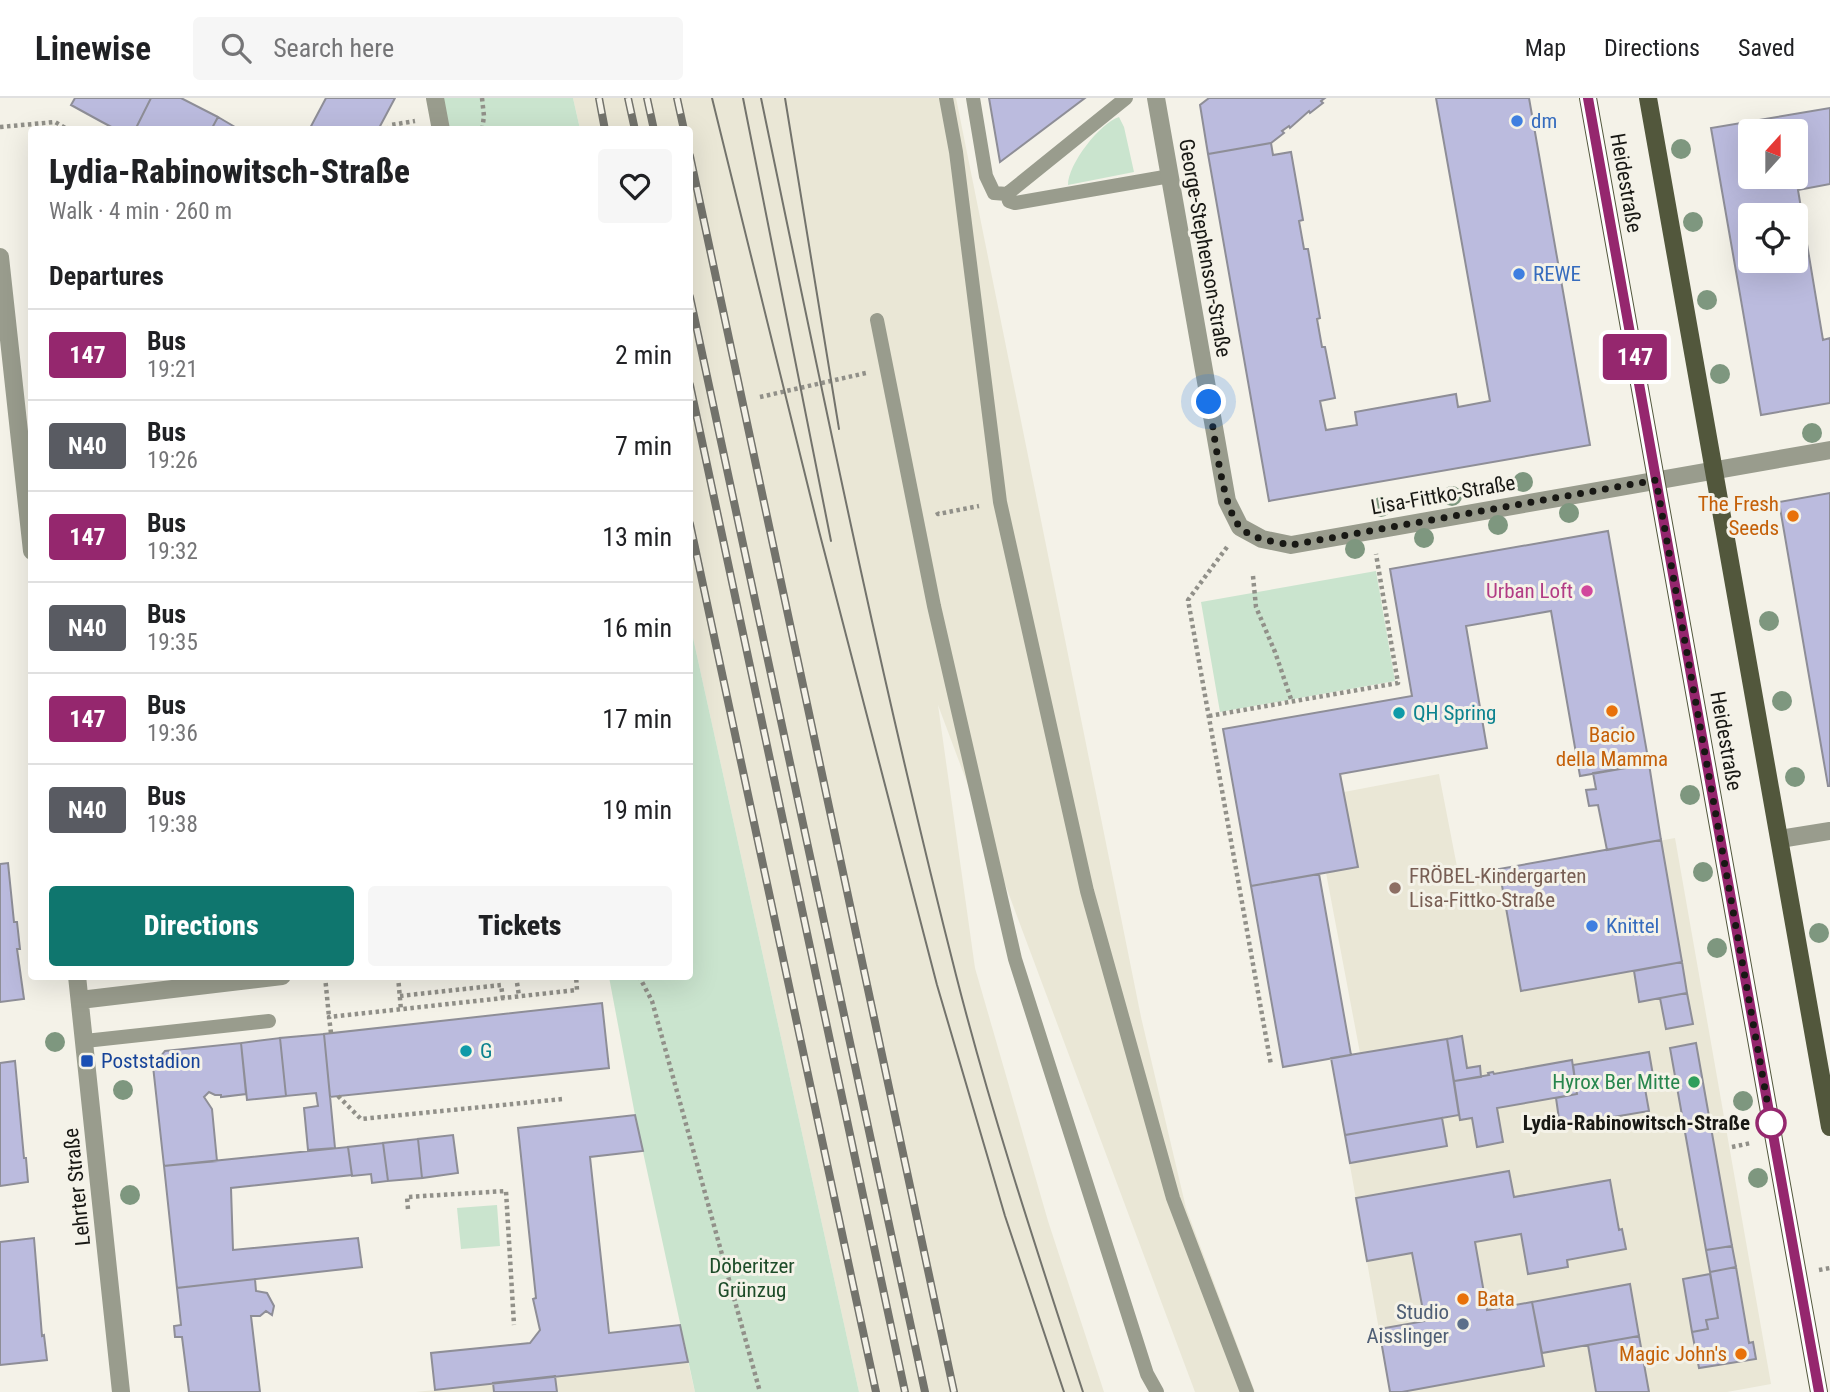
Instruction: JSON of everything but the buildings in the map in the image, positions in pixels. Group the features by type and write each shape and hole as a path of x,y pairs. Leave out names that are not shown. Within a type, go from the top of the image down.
{"main road":[{"name":"Heidestraße","path":"1588,98 1818,1392"},
{"name":"Heidestraße","path":"1648,98 1830,1127"}],"street":[{"path":"435,98 440,126"},
{"name":"George-Stephenson-Straße","path":"1156,98 1227,501 1240,527"},
{"path":"0,257 28,514"},
{"path":"1656,480 1830,450"},
{"name":"Lisa-Fittko-Straße","path":"1240,527 1262,539 1291,545 1656,480"},
{"path":"1780,839 1830,831"},
{"name":"Lehrter Straße","path":"78,980 121,1392"},
{"path":"80,1000 248,980"}],"lane":[{"path":"946,98 956,152 1000,502 1087,891 1173,1198 1247,1392"},
{"path":"973,98 986,176 994,192 1007,194 1126,98"},
{"path":"1007,194 1009,201 1015,203 1170,176"},
{"path":"877,320 934,606 1015,959 1147,1374 1157,1392"},
{"path":"85,1041 269,1021"}],"path":[{"path":"482,98 483,126"},
{"path":"0,127 55,122 62,126"},
{"path":"1240,527 1188,600 1270,1065"},
{"path":"1209,716 1398,683 1376,554"},
{"path":"1254,576 1256,607 1292,702"},
{"path":"325,980 331,1033"},
{"path":"398,980 401,1010"},
{"path":"517,980 519,997"},
{"path":"329,1017 577,990 576,980"},
{"path":"641,980 652,1001 760,1392"},
{"path":"400,996 501,985 503,999"},
{"path":"338,1096 361,1119 563,1099"},
{"path":"1732,1147 1755,1142"},
{"path":"408,1209 407,1198 506,1191 514,1325"}],"shaded area":[{"path":"573,98 956,98 1141,1017 1186,1208 1255,1392 1195,1392 938,705 975,968 1048,1221 1104,1392 859,1392 693,638 693,126 579,126"},
{"path":"1332,729 1344,792 1439,774 1459,877 1675,838 1771,1384 1727,1392 1390,1392 1331,1058 1360,1053 1300,735"},
{"path":"688,1362 695,1392 416,1392"}],"green space":[{"path":"442,98 573,98 579,126 447,126"},
{"path":"1119,117 1124,127 1134,172 1068,185 1073,166 1086,145 1103,127"},
{"path":"1376,571 1395,681 1220,712 1201,602"},
{"name":"Döberitzer Grünzug","path":"693,638 859,1392 695,1392 635,1115 610,980 693,980"},
{"path":"497,1205 500,1246 461,1249 457,1208"}],"tram line":[{"path":"712,98 819,531 937,985 1005,1216 1064,1392"},
{"path":"743,98 831,541"},
{"path":"761,98 854,538 956,975 1016,1185 1083,1392"},
{"path":"785,98 839,429"}],"railway":[{"path":"599,98 604,126"},
{"path":"628,98 634,126"},
{"path":"647,98 653,126"},
{"path":"677,98 683,126"},
{"path":"693,170 954,1392"},
{"path":"693,311 925,1392"},
{"path":"693,399 905,1392"},
{"path":"693,538 876,1392"}],"bus line":[{"name":"147","path":"1588,98 1819,1392"}],"place":[{"name":"dm","path":"1517,121"},
{"name":"REWE","path":"1519,274"},
{"name":"The Fresh Seeds","path":"1793,516"},
{"name":"Urban Loft","path":"1587,591"},
{"name":"Bacio della Mamma","path":"1612,711"},
{"name":"QH Spring","path":"1399,713"},
{"name":"FRÖBEL-Kindergarten Lisa-Fittko-Straße","path":"1395,888"},
{"name":"Knittel","path":"1592,926"},
{"name":"G","path":"466,1051"},
{"name":"Poststadion","path":"87,1061"},
{"name":"Hyrox Ber Mitte","path":"1694,1082"},
{"name":"Lydia-Rabinowitsch-Straße","path":"1771,1123"},
{"name":"Bata","path":"1463,1299"},
{"name":"Studio Aisslinger","path":"1463,1324"},
{"name":"Magic John's","path":"1741,1354"}],"route":[{"path":"1209,402 1227,501 1240,527 1262,539 1291,545 1656,480 1771,1123"}]}
